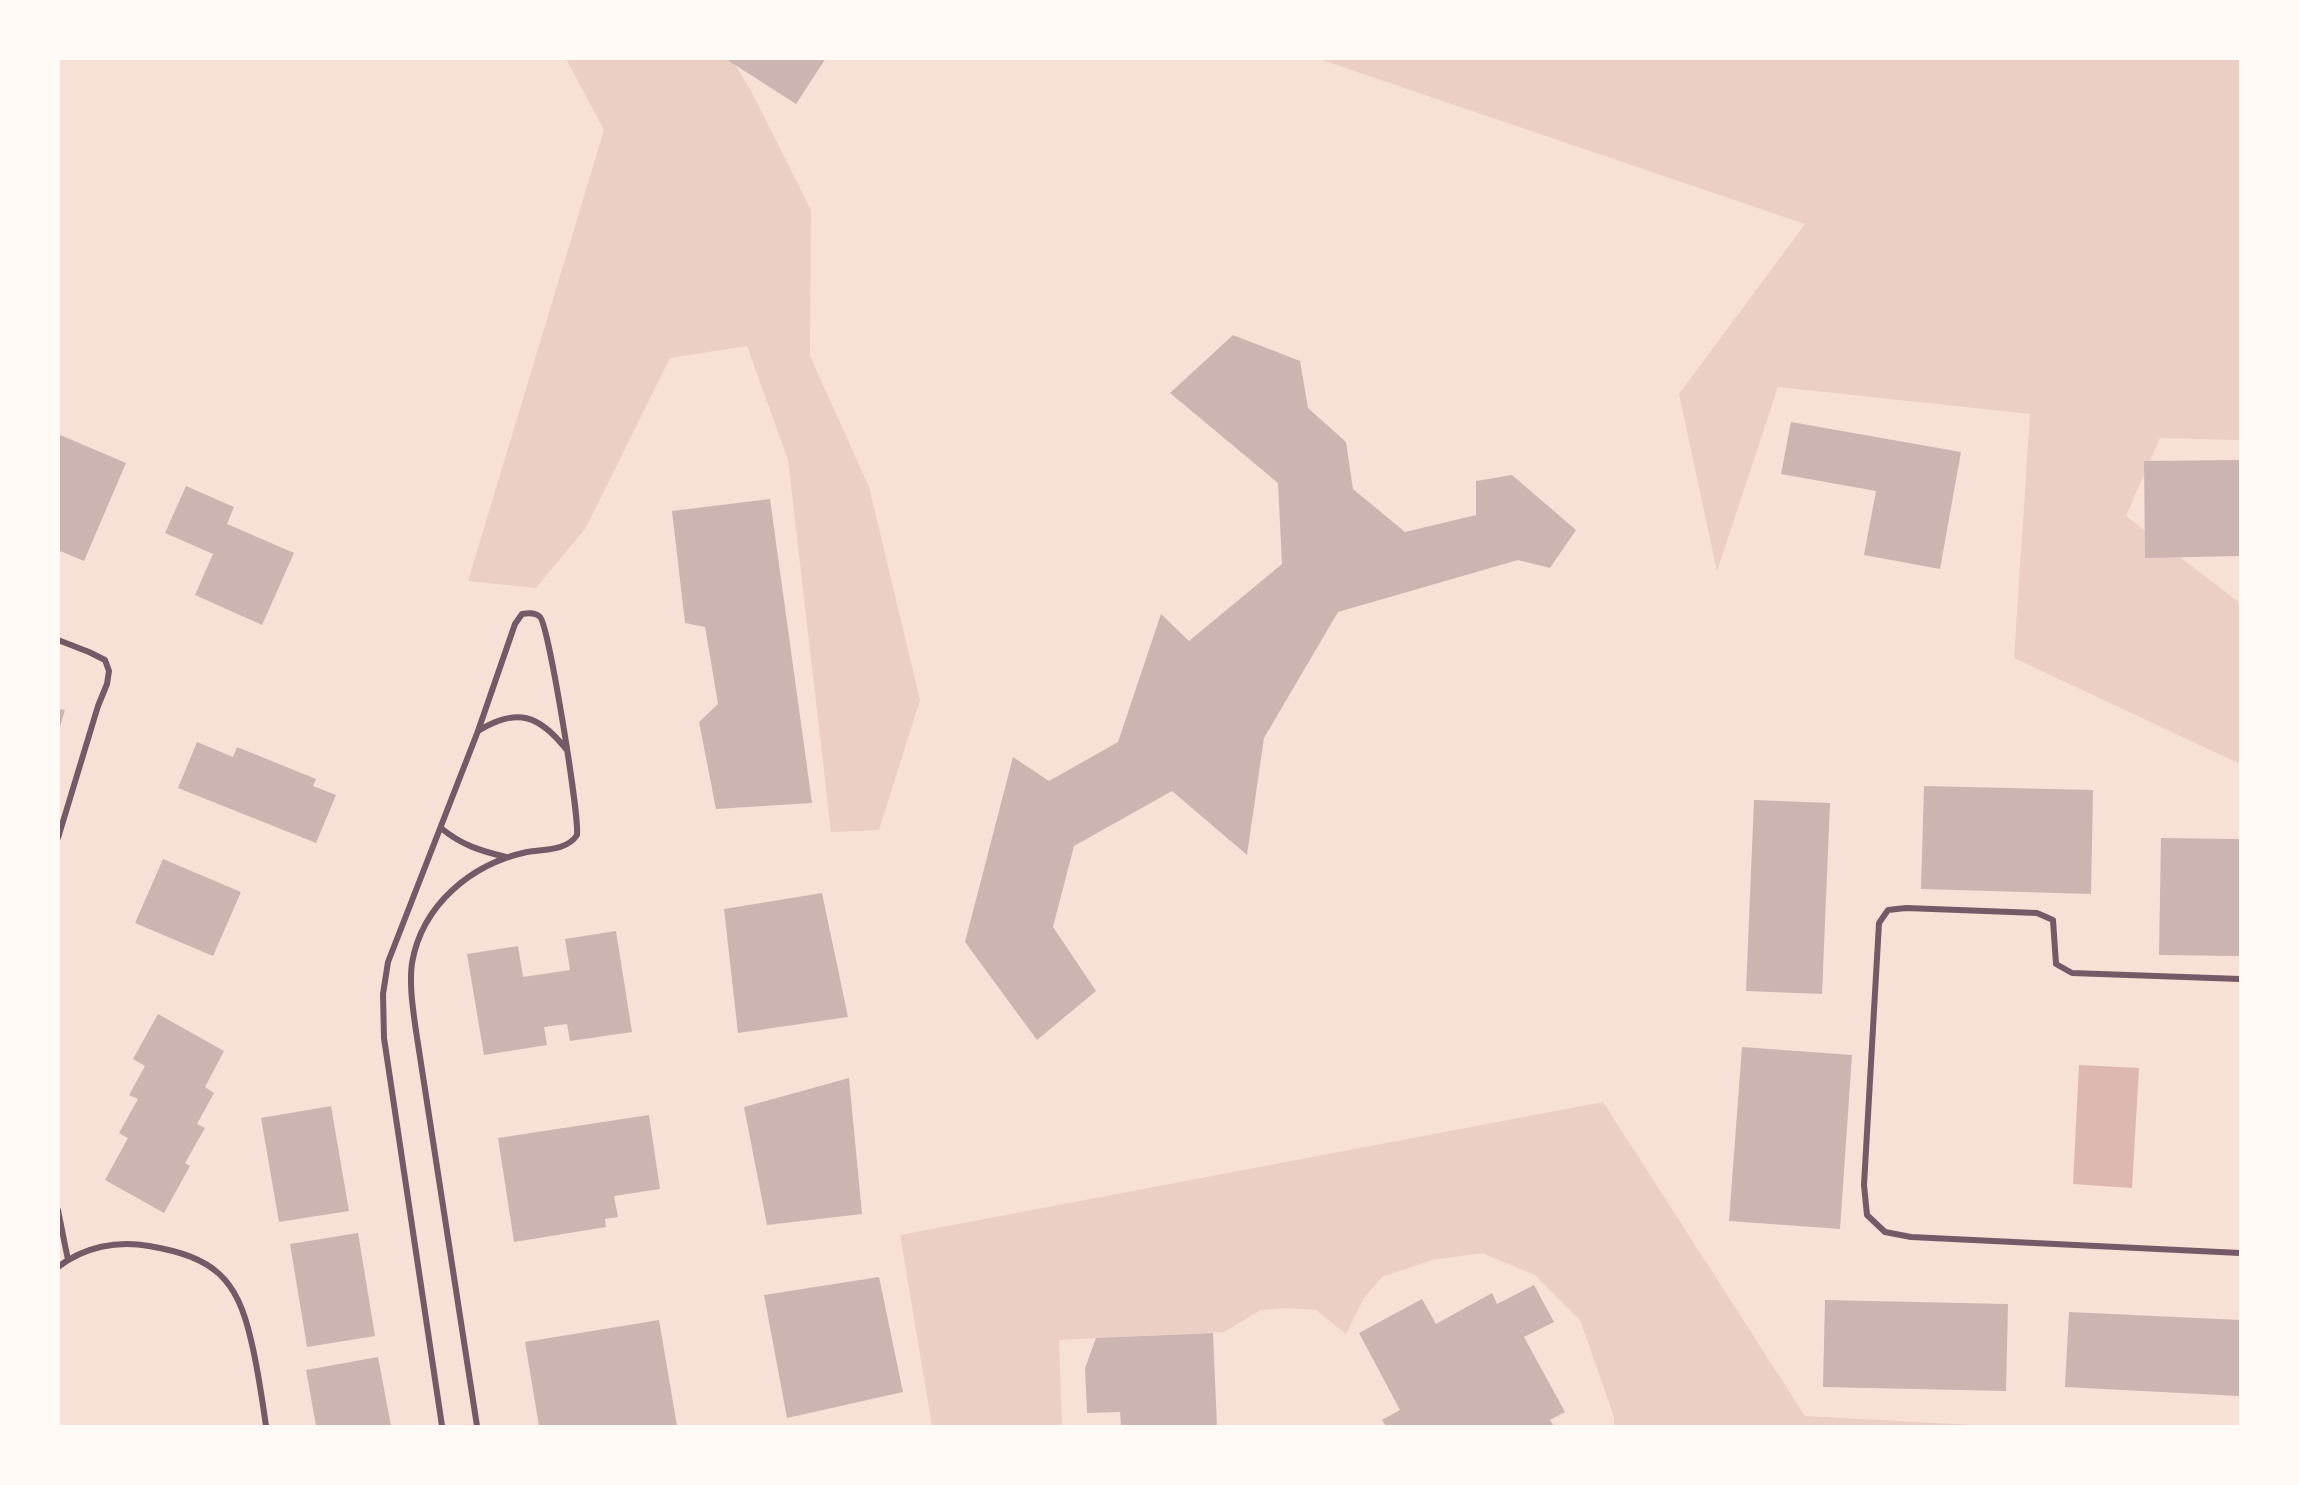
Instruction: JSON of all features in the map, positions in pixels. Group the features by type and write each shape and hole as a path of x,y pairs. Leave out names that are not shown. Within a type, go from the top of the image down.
{"street":[{"path":"442,1426 384,1038 383,994 388,962 478,730 515,624 522,614 532,613 540,617 548,640 577,835 568,843 558,847 506,857 451,890 437,906 423,931 412,965 412,1000 416,1031 477,1426"},
{"path":"58,640 105,660 109,670 107,684 98,706 58,838"},
{"path":"478,730 506,718 528,718 549,729 566,749"},
{"path":"441,828 457,841 470,847 506,857"},
{"path":"2241,979 2072,973 2056,964 2053,920 2037,913 1906,908 1888,910 1879,923 1864,1185 1867,1215 1885,1232 1893,1234 1911,1237 2241,1253"},
{"path":"58,1210 68,1260"},
{"path":"58,1268 68,1260 92,1249 108,1245 140,1244 194,1258 222,1276 233,1288 247,1320 256,1360 266,1426"}],"shaded area":[{"path":"566,59 732,59 750,89 811,210 810,356 869,487 920,700 879,830 831,832 788,460 747,346 670,358 585,529 536,588 468,581 604,130"},
{"path":"1319,59 2240,59 2240,440 2160,438 2126,516 2240,603 2240,764 2014,658 2030,414 1778,387 1717,571 1679,394 1805,224"},
{"path":"2079,1065 2139,1068 2132,1188 2073,1184"},
{"path":"1603,1102 1805,1416 1992,1426 1614,1426 1614,1417 1580,1320 1535,1275 1482,1253 1432,1260 1382,1277 1364,1298 1346,1334 1316,1310 1285,1308 1261,1310 1224,1332 1059,1340 1062,1426 932,1426 900,1235"}],"building":[{"path":"731,58 826,58 796,104 729,61"},
{"path":"1233,335 1300,361 1308,408 1346,442 1353,489 1405,532 1476,515 1476,481 1512,475 1576,530 1550,568 1518,560 1338,612 1264,738 1247,855 1172,791 1074,846 1053,927 1096,991 1037,1040 965,942 1013,757 1049,781 1118,742 1161,614 1189,641 1282,564 1278,483 1170,393"},
{"path":"1791,422 1961,452 1940,569 1864,555 1876,491 1781,474"},
{"path":"58,434 126,463 84,561 58,550"},
{"path":"2240,460 2240,556 2145,558 2144,461"},
{"path":"186,486 234,507 227,524 294,553 262,625 195,595 213,554 165,533"},
{"path":"770,499 812,803 716,809 699,722 718,704 705,627 685,623 672,511"},
{"path":"58,709 65,710 59,730 58,730"},
{"path":"197,742 233,757 237,747 316,779 313,786 336,795 316,843 178,788"},
{"path":"1924,786 2093,790 2091,894 1921,889"},
{"path":"1754,800 1830,803 1822,994 1746,991"},
{"path":"2161,838 2240,839 2240,956 2159,955"},
{"path":"163,859 241,892 213,956 135,923"},
{"path":"822,893 848,1017 738,1033 724,909"},
{"path":"616,931 632,1032 570,1041 567,1024 544,1027 547,1045 484,1055 467,954 518,946 523,977 570,970 565,939"},
{"path":"158,1014 224,1051 205,1087 214,1093 197,1124 205,1128 185,1163 190,1166 164,1213 105,1180 128,1138 119,1133 138,1099 129,1095 145,1066 133,1059"},
{"path":"1742,1047 1852,1055 1840,1229 1729,1221"},
{"path":"849,1078 862,1214 767,1225 744,1107"},
{"path":"331,1106 349,1211 279,1222 261,1118"},
{"path":"649,1115 660,1189 614,1196 618,1217 605,1219 606,1227 514,1242 498,1138"},
{"path":"358,1233 375,1336 307,1347 290,1244"},
{"path":"879,1277 903,1392 787,1418 764,1295"},
{"path":"1534,1285 1554,1322 1524,1337 1565,1412 1550,1420 1554,1426 1386,1426 1382,1420 1400,1410 1359,1333 1422,1299 1436,1324 1492,1293 1497,1304"},
{"path":"1825,1300 2008,1304 2006,1391 1823,1387"},
{"path":"2069,1312 2240,1320 2239,1396 2065,1387"},
{"path":"659,1320 677,1426 539,1426 525,1342"},
{"path":"1213,1333 1217,1426 1121,1426 1120,1412 1087,1413 1085,1368 1096,1338"},
{"path":"378,1357 391,1426 316,1426 306,1370"}]}
